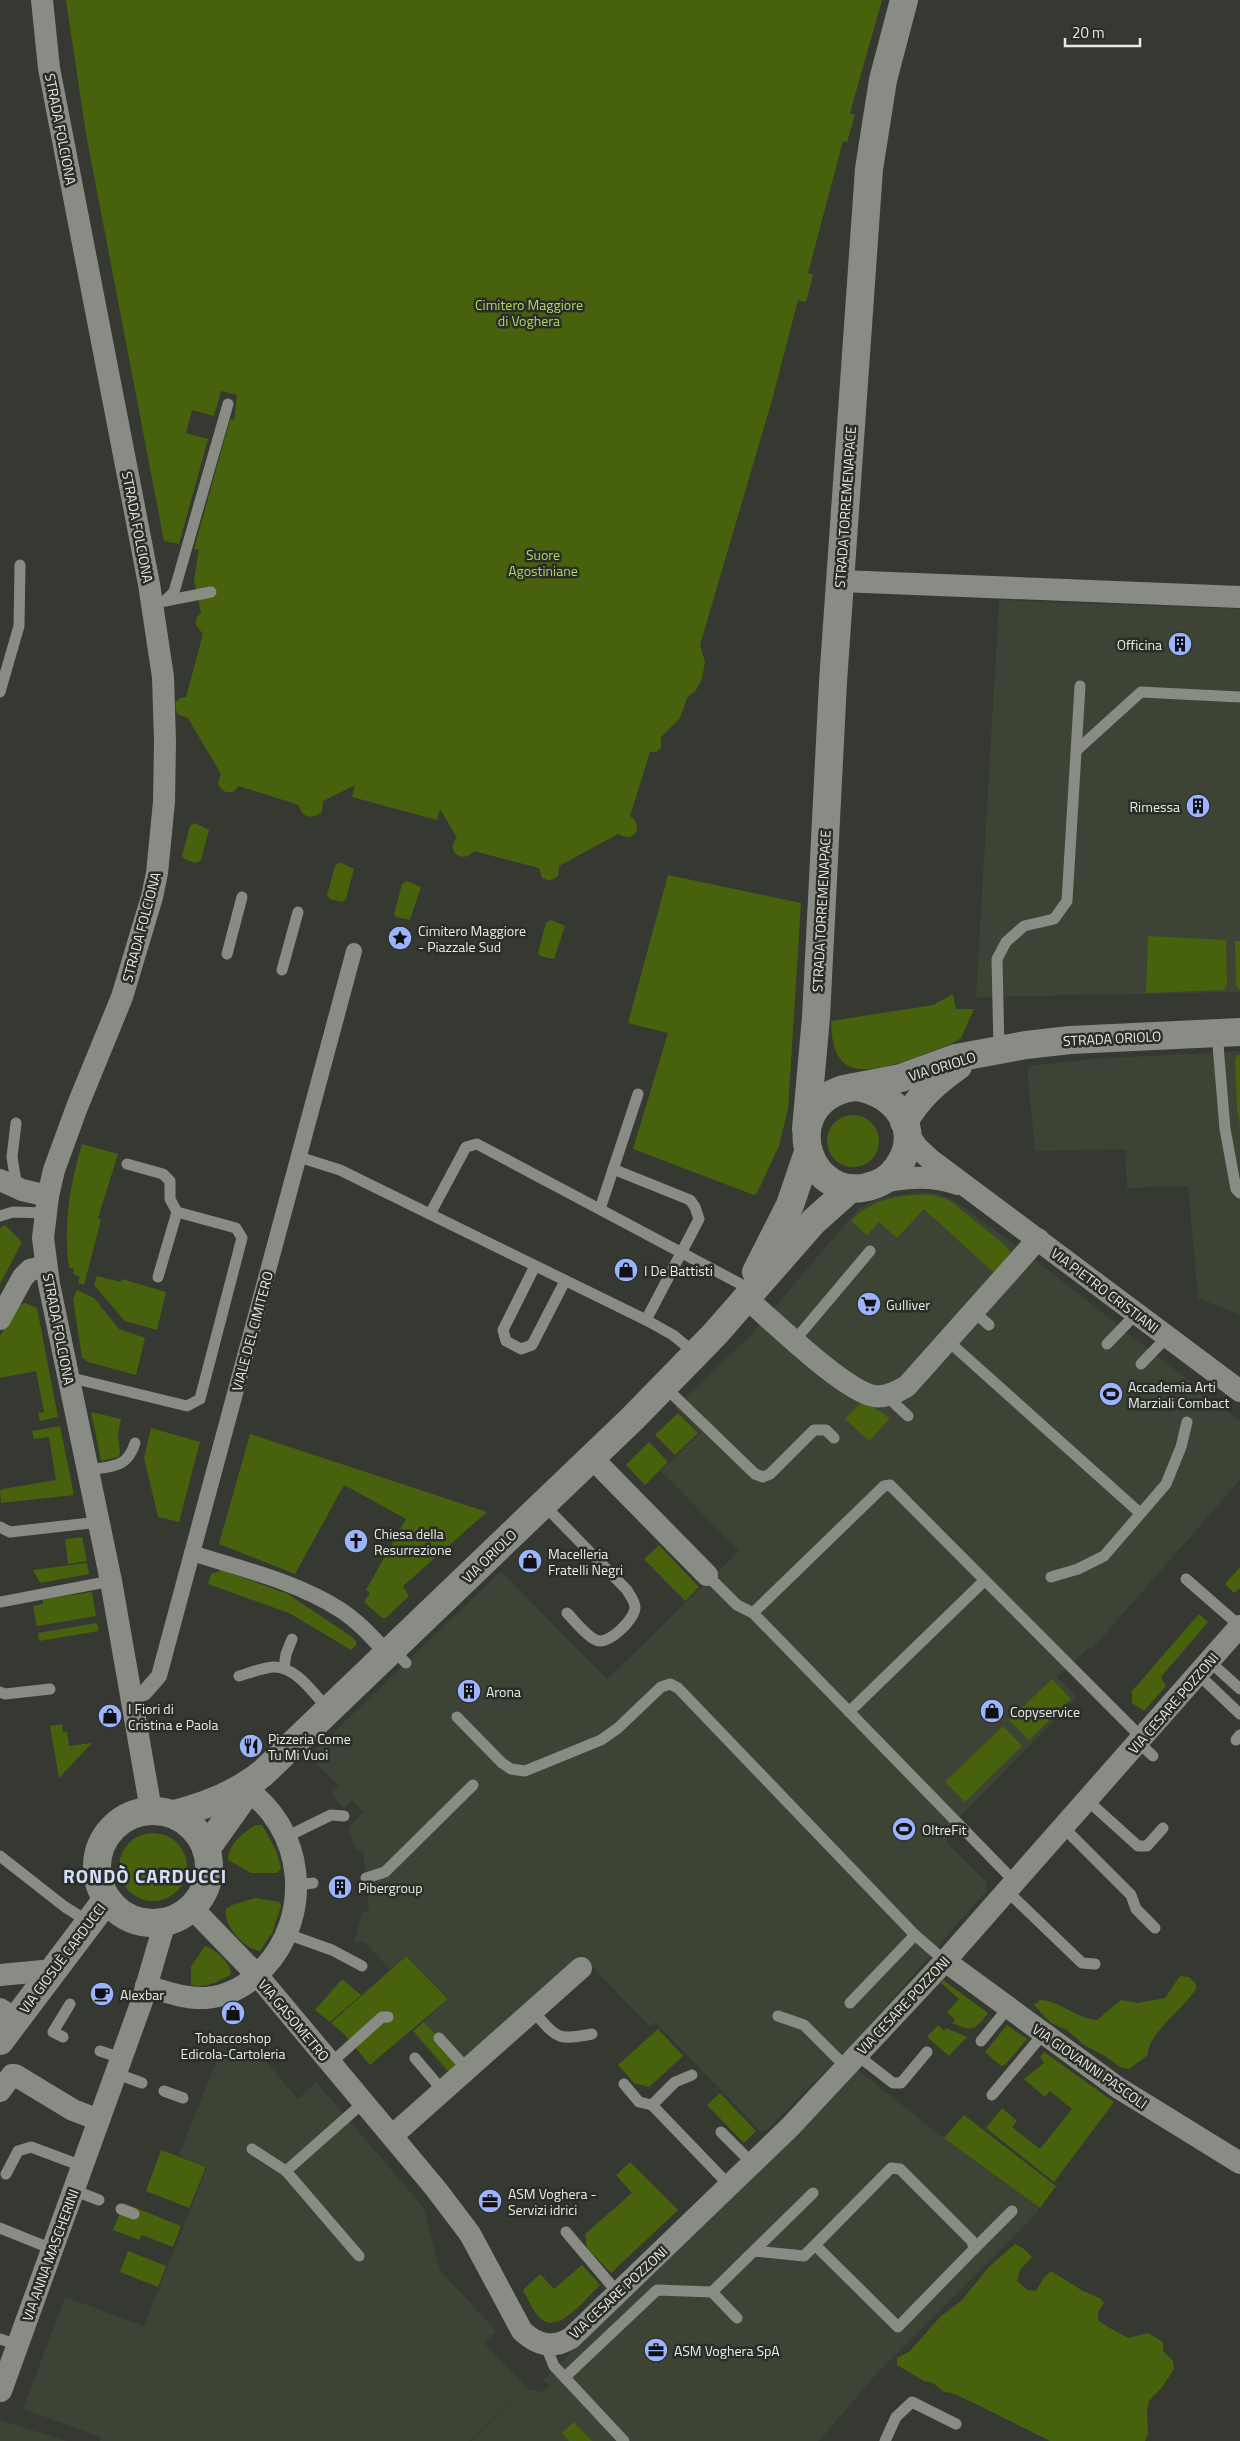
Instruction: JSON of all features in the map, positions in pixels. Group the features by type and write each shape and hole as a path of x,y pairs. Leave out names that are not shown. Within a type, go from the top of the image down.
{"street":[{"name":"STRADA FOLCIONA","path":"42,0 50,68 159,603 165,742 164,802 157,873 122,997 61,1149 47,1204 43,1238 46,1266 111,1581 131,1696 162,1812"},
{"name":"STRADA TORREMENAPACE","path":"807,1141 816,1017 821,886 840,581 869,169 883,80 904,0"},
{"path":"840,581 1240,597"},
{"name":"VIALE DEL CIMITERO","path":"131,1696 144,1693 159,1676 354,951"},
{"name":"STRADA TORREMENAPACE","path":"816,1017 819,1065 832,1082 848,1088"},
{"name":"STRADA ORIOLO","path":"992,1051 1070,1040 1229,1032"},
{"name":"VIA ORIOLO","path":"848,1088 901,1078 940,1063 992,1051"},
{"name":"VIA ORIOLO","path":"906,1128 911,1110 930,1087 958,1066 992,1051"},
{"path":"848,1088 864,1088 885,1096 900,1112 906,1128 904,1156 899,1166 882,1182 867,1187 851,1188 835,1184 821,1174 807,1141 816,1106 828,1095 848,1088"},
{"name":"VIA PIETRO CRISTIANI","path":"906,1128 917,1146 931,1160 971,1188 1240,1391"},
{"name":"VIA ORIOLO","path":"746,1292 790,1205 807,1141"},
{"name":"VIA PIETRO CRISTIANI","path":"882,1182 922,1177 946,1179 971,1188"},
{"path":"8,1184 47,1204"},
{"name":"VIA ORIOLO","path":"206,1849 250,1784 328,1709 395,1655 543,1504 665,1386 715,1334 746,1292 813,1222 851,1188"},
{"path":"746,1292 795,1340 850,1386 873,1396 892,1394 907,1386 948,1341 981,1318 1038,1239"},
{"path":"0,1319 23,1277 30,1270 46,1266"},
{"path":"592,1458 708,1575"},
{"path":"192,1554 289,1584 339,1608 395,1655"},
{"name":"VIA CESARE POZZONI","path":"540,2343 558,2344 571,2338 729,2186 852,2061 945,1961 1087,1800 1144,1745 1204,1667 1240,1626"},
{"path":"146,1986 184,1997 206,1998 223,1994 241,1987 257,1975 279,1949 287,1934 296,1902 305,1884 296,1868 286,1837 250,1784"},
{"name":"VIA ORIOLO","path":"162,1812 198,1808 250,1784"},
{"path":"162,1812 194,1828 206,1849 209,1861 206,1887 192,1908 165,1922 149,1923 133,1919 118,1911 107,1899 99,1884 97,1867 99,1850 107,1834 119,1822 134,1813 162,1812"},
{"name":"VIA GIOSUÈ CARDUCCI","path":"0,2041 8,2014 52,1970 107,1899"},
{"name":"VIA GASOMETRO","path":"192,1908 257,1975 392,2136 464,2226 522,2332 540,2343"},
{"name":"VIA ANNA MASCHERINI","path":"1,2391 9,2342 52,2249 146,1986 165,1922"},
{"name":"VIA GIOVANNI PASCOLI","path":"945,1961 1117,2088 1240,2163"},
{"path":"392,2136 581,1968"},
{"path":"0,1975 52,1970"},
{"path":"6,2083 15,2075 74,2110 99,2120"}],"lane":[{"path":"159,603 174,592 228,404"},
{"path":"0,692 20,626 20,565"},
{"path":"159,603 211,592"},
{"path":"992,1051 997,960 1006,942 1024,926 1054,919 1067,901 1080,686"},
{"path":"1077,750 1141,692 1240,697"},
{"path":"227,954 242,897"},
{"path":"282,970 298,912"},
{"path":"1229,1032 1225,1129 1236,1189 1240,1193"},
{"path":"600,1209 638,1094"},
{"path":"8,1184 16,1123"},
{"path":"430,1214 466,1147 477,1144 681,1253 746,1292"},
{"path":"299,1157 340,1170 646,1320 673,1335 696,1354"},
{"path":"127,1164 163,1174 170,1181 170,1199 177,1212 158,1277"},
{"path":"613,1169 690,1200 695,1207 699,1219 646,1320"},
{"path":"0,1216 47,1204"},
{"path":"68,1377 187,1406 200,1399 242,1238 236,1228 177,1212"},
{"path":"795,1340 870,1252"},
{"path":"535,1266 502,1330 506,1341 521,1349 532,1345 565,1281"},
{"path":"1107,1344 1136,1313"},
{"path":"1141,1364 1167,1336"},
{"path":"948,1341 1140,1513"},
{"path":"665,1386 755,1474 763,1477 770,1474 814,1430 826,1430 834,1438"},
{"path":"892,1394 894,1403 908,1416"},
{"path":"1051,1578 1078,1569 1104,1556 1166,1484 1187,1422"},
{"path":"88,1470 124,1463 131,1457 135,1444"},
{"path":"753,1613 884,1486 890,1485 1144,1745"},
{"path":"543,1504 626,1590 634,1602 635,1609 630,1618 609,1640 603,1642 595,1640 567,1613"},
{"path":"0,1526 10,1532 99,1522"},
{"path":"708,1575 737,1605 753,1613 849,1712 1008,1890 1082,1963 1095,1964"},
{"path":"1186,1579 1240,1626"},
{"path":"0,1602 111,1581"},
{"path":"849,1712 984,1581"},
{"path":"284,1668 286,1654 292,1639"},
{"path":"239,1676 272,1667 284,1668 297,1677 328,1709"},
{"path":"1204,1667 1240,1689"},
{"path":"1204,1667 1240,1714"},
{"path":"457,1717 502,1763 511,1769 525,1771 601,1740 618,1728 660,1686 670,1684 678,1688 915,1935 945,1961"},
{"path":"0,1692 5,1694 50,1689"},
{"path":"366,1878 385,1872 473,1785"},
{"path":"1087,1800 1138,1846 1147,1846 1163,1828"},
{"path":"286,1837 331,1816 344,1816"},
{"path":"1063,1827 1131,1895 1136,1910 1155,1928"},
{"path":"1,1859 65,1907 90,1922"},
{"path":"287,1934 332,1950 362,1966"},
{"path":"850,2003 915,1935"},
{"path":"63,2037 53,2032 70,2004"},
{"path":"981,2041 1008,2008"},
{"path":"533,2011 552,2033 567,2038 592,2034"},
{"path":"778,2016 804,2025 852,2061 893,2083 900,2083 927,2052"},
{"path":"330,2063 382,2017 388,2017"},
{"path":"992,2095 1044,2033"},
{"path":"440,2038 467,2069"},
{"path":"100,2051 142,2083"},
{"path":"415,2058 444,2091"},
{"path":"652,2106 675,2082 692,2076"},
{"path":"624,2084 640,2102 652,2106 729,2186"},
{"path":"164,2091 183,2098"},
{"path":"286,2171 364,2102"},
{"path":"721,2132 752,2163"},
{"path":"6,2174 18,2151 31,2147 82,2166"},
{"path":"252,2149 286,2171 359,2256"},
{"path":"754,2251 804,2256 891,2168 900,2169 972,2241 974,2250"},
{"path":"73,2190 99,2200"},
{"path":"712,2292 813,2193"},
{"path":"121,2209 134,2214"},
{"path":"815,2245 898,2327 1012,2211"},
{"path":"0,2228 52,2249"},
{"path":"566,2232 618,2293"},
{"path":"565,2377 657,2290 712,2292 737,2318"},
{"path":"540,2343 554,2366 624,2441"},
{"path":"884,2441 896,2417 912,2402 956,2424"}],"shaded area":[{"path":"999,600 1240,609 1240,992 976,997"},
{"path":"1240,1051 1240,1315 1198,1298 1188,1186 1127,1188 1125,1149 1035,1151 1027,1070 1033,1065 1093,1059"},
{"path":"919,1192 934,1193 950,1198 959,1204 1034,1259 1240,1421 1240,1480 1092,1649 1088,1648 1057,1677 1075,1695 1075,1699 947,1830 947,1843 986,1881 986,1891 862,2034 766,2131 760,2131 655,2022 650,2027 581,1955 449,2074 412,2031 449,1999 406,1955 390,1969 365,1943 354,1941 362,1912 369,1911 363,1850 356,1851 348,1828 363,1812 352,1800 344,1808 331,1794 339,1786 309,1756 501,1571 607,1679 739,1551 661,1471 700,1433 675,1407 750,1336 859,1208 878,1199"},
{"path":"221,2050 253,2063 258,2052 298,2099 316,2082 424,2208 440,2270 496,2331 484,2343 525,2385 469,2441 100,2441 101,2437 23,2409 65,2297 144,2326 207,2167 179,2155"},
{"name":"ASM Voghera SpA","path":"858,2070 931,2128 1038,2207 1039,2211 878,2372 819,2441 471,2441 524,2386 530,2390 541,2392 550,2386 543,2380"},
{"path":"0,2420 66,2441 0,2441"}],"green space":[{"name":"Cimitero Maggiore di Voghera","path":"66,0 882,0 850,113 855,115 847,142 843,141 808,273 813,275 806,302 798,300 772,400 700,645 705,662 702,679 696,690 687,698 680,718 661,737 661,748 656,752 650,752 630,816 637,825 636,833 633,836 624,837 618,834 559,866 558,876 549,880 542,878 539,868 474,851 465,857 456,855 453,847 457,838 440,809 437,820 352,797 355,785 323,801 322,812 311,817 302,813 299,805 239,786 233,792 226,792 220,788 218,783 221,774 188,718 177,714 175,703 180,698 186,697 203,634 195,624 197,617 201,613 194,580 199,550 194,549 230,419 234,420 237,395 221,391 214,416 192,410 186,433 208,439 179,544 164,541 86,134"},
{"path":"195,823 209,830 201,860 196,863 184,859 182,856 190,826"},
{"path":"340,862 354,869 346,899 342,902 330,899 327,895 335,866"},
{"path":"668,875 801,903 788,1109 779,1146 757,1193 754,1195 633,1149 668,1033 628,1023"},
{"path":"407,881 421,887 410,920 396,917 394,914 402,884"},
{"path":"551,920 565,926 554,959 540,956 538,953 546,923"},
{"path":"1148,936 1226,940 1227,986 1225,986 1225,990 1146,993"},
{"path":"1235,941 1240,941 1240,991 1236,985"},
{"path":"953,994 956,1009 974,1009 961,1038 951,1044 912,1059 880,1068 852,1068 839,1058 833,1043 831,1021 933,1005"},
{"path":"1237,1055 1240,1055 1240,1125 1237,1108 1235,1061"},
{"path":"853,1115 863,1117 871,1123 877,1131 879,1141 877,1151 871,1159 863,1165 853,1167 843,1165 835,1159 829,1151 827,1141 829,1131 835,1123 843,1117"},
{"path":"82,1144 118,1154 98,1218 101,1220 84,1285 78,1283 80,1277 73,1274 74,1269 69,1268 67,1252 67,1221 71,1190"},
{"path":"910,1195 933,1195 949,1200 1006,1246 1010,1252 1008,1260 995,1274 924,1209 897,1238 879,1222 867,1235 851,1221 859,1213 878,1202"},
{"path":"5,1225 22,1242 0,1284 0,1228"},
{"path":"97,1276 121,1282 122,1279 166,1292 157,1330 125,1321 94,1285"},
{"path":"77,1290 94,1298 119,1329 145,1338 136,1375 88,1362 82,1358 73,1299"},
{"path":"25,1303 37,1308 58,1417 40,1421 38,1413 44,1412 36,1371 0,1378 0,1336 16,1307"},
{"path":"861,1402 866,1402 890,1418 869,1441 845,1419"},
{"path":"91,1412 121,1419 118,1434 120,1453 118,1457 101,1461"},
{"path":"678,1413 698,1433 675,1455 655,1435"},
{"path":"60,1426 74,1495 1,1503 0,1491 3,1489 56,1480 49,1437 34,1439 32,1431"},
{"path":"151,1428 200,1442 179,1522 158,1517 144,1458"},
{"path":"250,1434 487,1512 403,1586 409,1596 386,1618 382,1618 364,1602 370,1593 366,1590 406,1519 344,1485 295,1574 219,1544"},
{"path":"649,1442 668,1462 645,1485 626,1465"},
{"path":"82,1537 87,1561 68,1564 65,1539"},
{"path":"659,1545 699,1587 685,1601 644,1559"},
{"path":"87,1563 89,1574 40,1583 33,1570"},
{"path":"1240,1567 1240,1588 1234,1593 1225,1584"},
{"path":"222,1570 288,1594 352,1637 356,1641 356,1645 351,1650 289,1613 208,1584 211,1574"},
{"path":"92,1592 96,1616 37,1626 33,1606 43,1604 43,1599"},
{"path":"1199,1614 1208,1622 1161,1677 1166,1686 1144,1711 1132,1703 1132,1691"},
{"path":"97,1623 99,1631 39,1641 38,1633"},
{"path":"1052,1679 1071,1699 1029,1740 1009,1720"},
{"path":"62,1724 63,1732 67,1731 69,1746 91,1744 59,1778 50,1726"},
{"path":"1003,1726 1022,1746 965,1802 945,1782"},
{"path":"256,1825 262,1825 276,1850 281,1868 277,1873 251,1873 228,1860 234,1844 242,1835"},
{"path":"146,1833 160,1833 172,1838 182,1848 187,1860 187,1874 182,1886 172,1896 160,1901 146,1901 134,1896 124,1886 119,1874 119,1860 124,1848 134,1838"},
{"path":"256,1898 279,1902 281,1906 272,1933 260,1951 241,1941 231,1929 226,1915 226,1909 232,1905"},
{"path":"205,1946 222,1957 228,1965 231,1974 207,1985 191,1985 191,1967"},
{"path":"406,1956 448,1999 370,2065 344,2034 331,2023"},
{"path":"1180,1976 1189,1977 1196,1984 1196,1989 1153,2039 1148,2055 1129,2069 1120,2067 1105,2056 1084,2045 1067,2030 1051,2023 1033,2004 1038,2003 1039,2000 1047,2001 1081,2016 1097,2020 1121,2000 1138,2003 1165,1998"},
{"path":"342,1979 361,1995 330,2022 315,2010"},
{"path":"943,1980 988,2013 976,2026 969,2029 952,2023 955,2020 947,2012 959,1999 941,1983"},
{"path":"424,2022 460,2063 449,2072 414,2031"},
{"path":"938,2025 944,2031 946,2028 967,2037 949,2056 927,2037"},
{"path":"1007,2025 1027,2039 1005,2065 1001,2066 985,2052"},
{"path":"658,2029 683,2056 649,2087 634,2083 618,2065"},
{"path":"1044,2052 1114,2102 1054,2182 986,2128 1002,2108 1017,2121 1012,2127 1040,2149 1072,2109 1050,2091 1045,2097 1024,2079 1044,2063 1040,2057"},
{"path":"720,2093 756,2131 744,2143 707,2105"},
{"path":"964,2115 1056,2186 1040,2208 944,2138"},
{"path":"161,2150 206,2167 189,2208 146,2191"},
{"path":"630,2162 678,2210 611,2273 587,2248 585,2234 632,2193 616,2175"},
{"path":"124,2203 181,2226 173,2247 142,2235 139,2240 113,2230"},
{"path":"1015,2244 1032,2257 1020,2270 1017,2281 1028,2290 1036,2291 1043,2279 1051,2271 1083,2291 1100,2298 1104,2303 1098,2312 1098,2320 1128,2338 1148,2333 1163,2342 1163,2351 1173,2361 1174,2369 1163,2386 1149,2401 1147,2410 1148,2434 1145,2441 1050,2441 952,2393 944,2392 933,2383 924,2381 897,2365 897,2358 910,2351 941,2316 961,2301 990,2266"},
{"path":"128,2251 166,2266 158,2287 120,2272"},
{"path":"582,2265 600,2285 572,2313 563,2319 547,2322 540,2318 523,2290 540,2274 554,2289"},
{"path":"574,2422 592,2441 569,2441 562,2433"}],"place":[{"name":"Officina","path":"1180,644"},
{"name":"Rimessa","path":"1198,806"},
{"name":"Cimitero Maggiore - Piazzale Sud","path":"400,938"},
{"name":"I De Battisti","path":"626,1270"},
{"name":"Gulliver","path":"869,1304"},
{"name":"Accademia Arti Marziali Combact","path":"1111,1394"},
{"name":"Chiesa della Resurrezione","path":"356,1541"},
{"name":"Macelleria Fratelli Negri","path":"530,1561"},
{"name":"Arona","path":"469,1691"},
{"name":"Copyservice","path":"992,1711"},
{"name":"I Fiori di Cristina e Paola","path":"110,1716"},
{"name":"Pizzeria Come Tu Mi Vuoi","path":"251,1746"},
{"name":"OltreFit","path":"904,1829"},
{"name":"Pibergroup","path":"340,1887"},
{"name":"Alexbar","path":"102,1994"},
{"name":"Tobaccoshop Edicola-Cartoleria","path":"233,2013"},
{"name":"ASM Voghera - Servizi idrici","path":"490,2201"},
{"name":"ASM Voghera SpA","path":"656,2350"}],"district":[{"name":"RONDÒ CARDUCCI","path":"145,1875"}],"park label":[{"name":"Suore Agostiniane","path":"543,562"}]}
